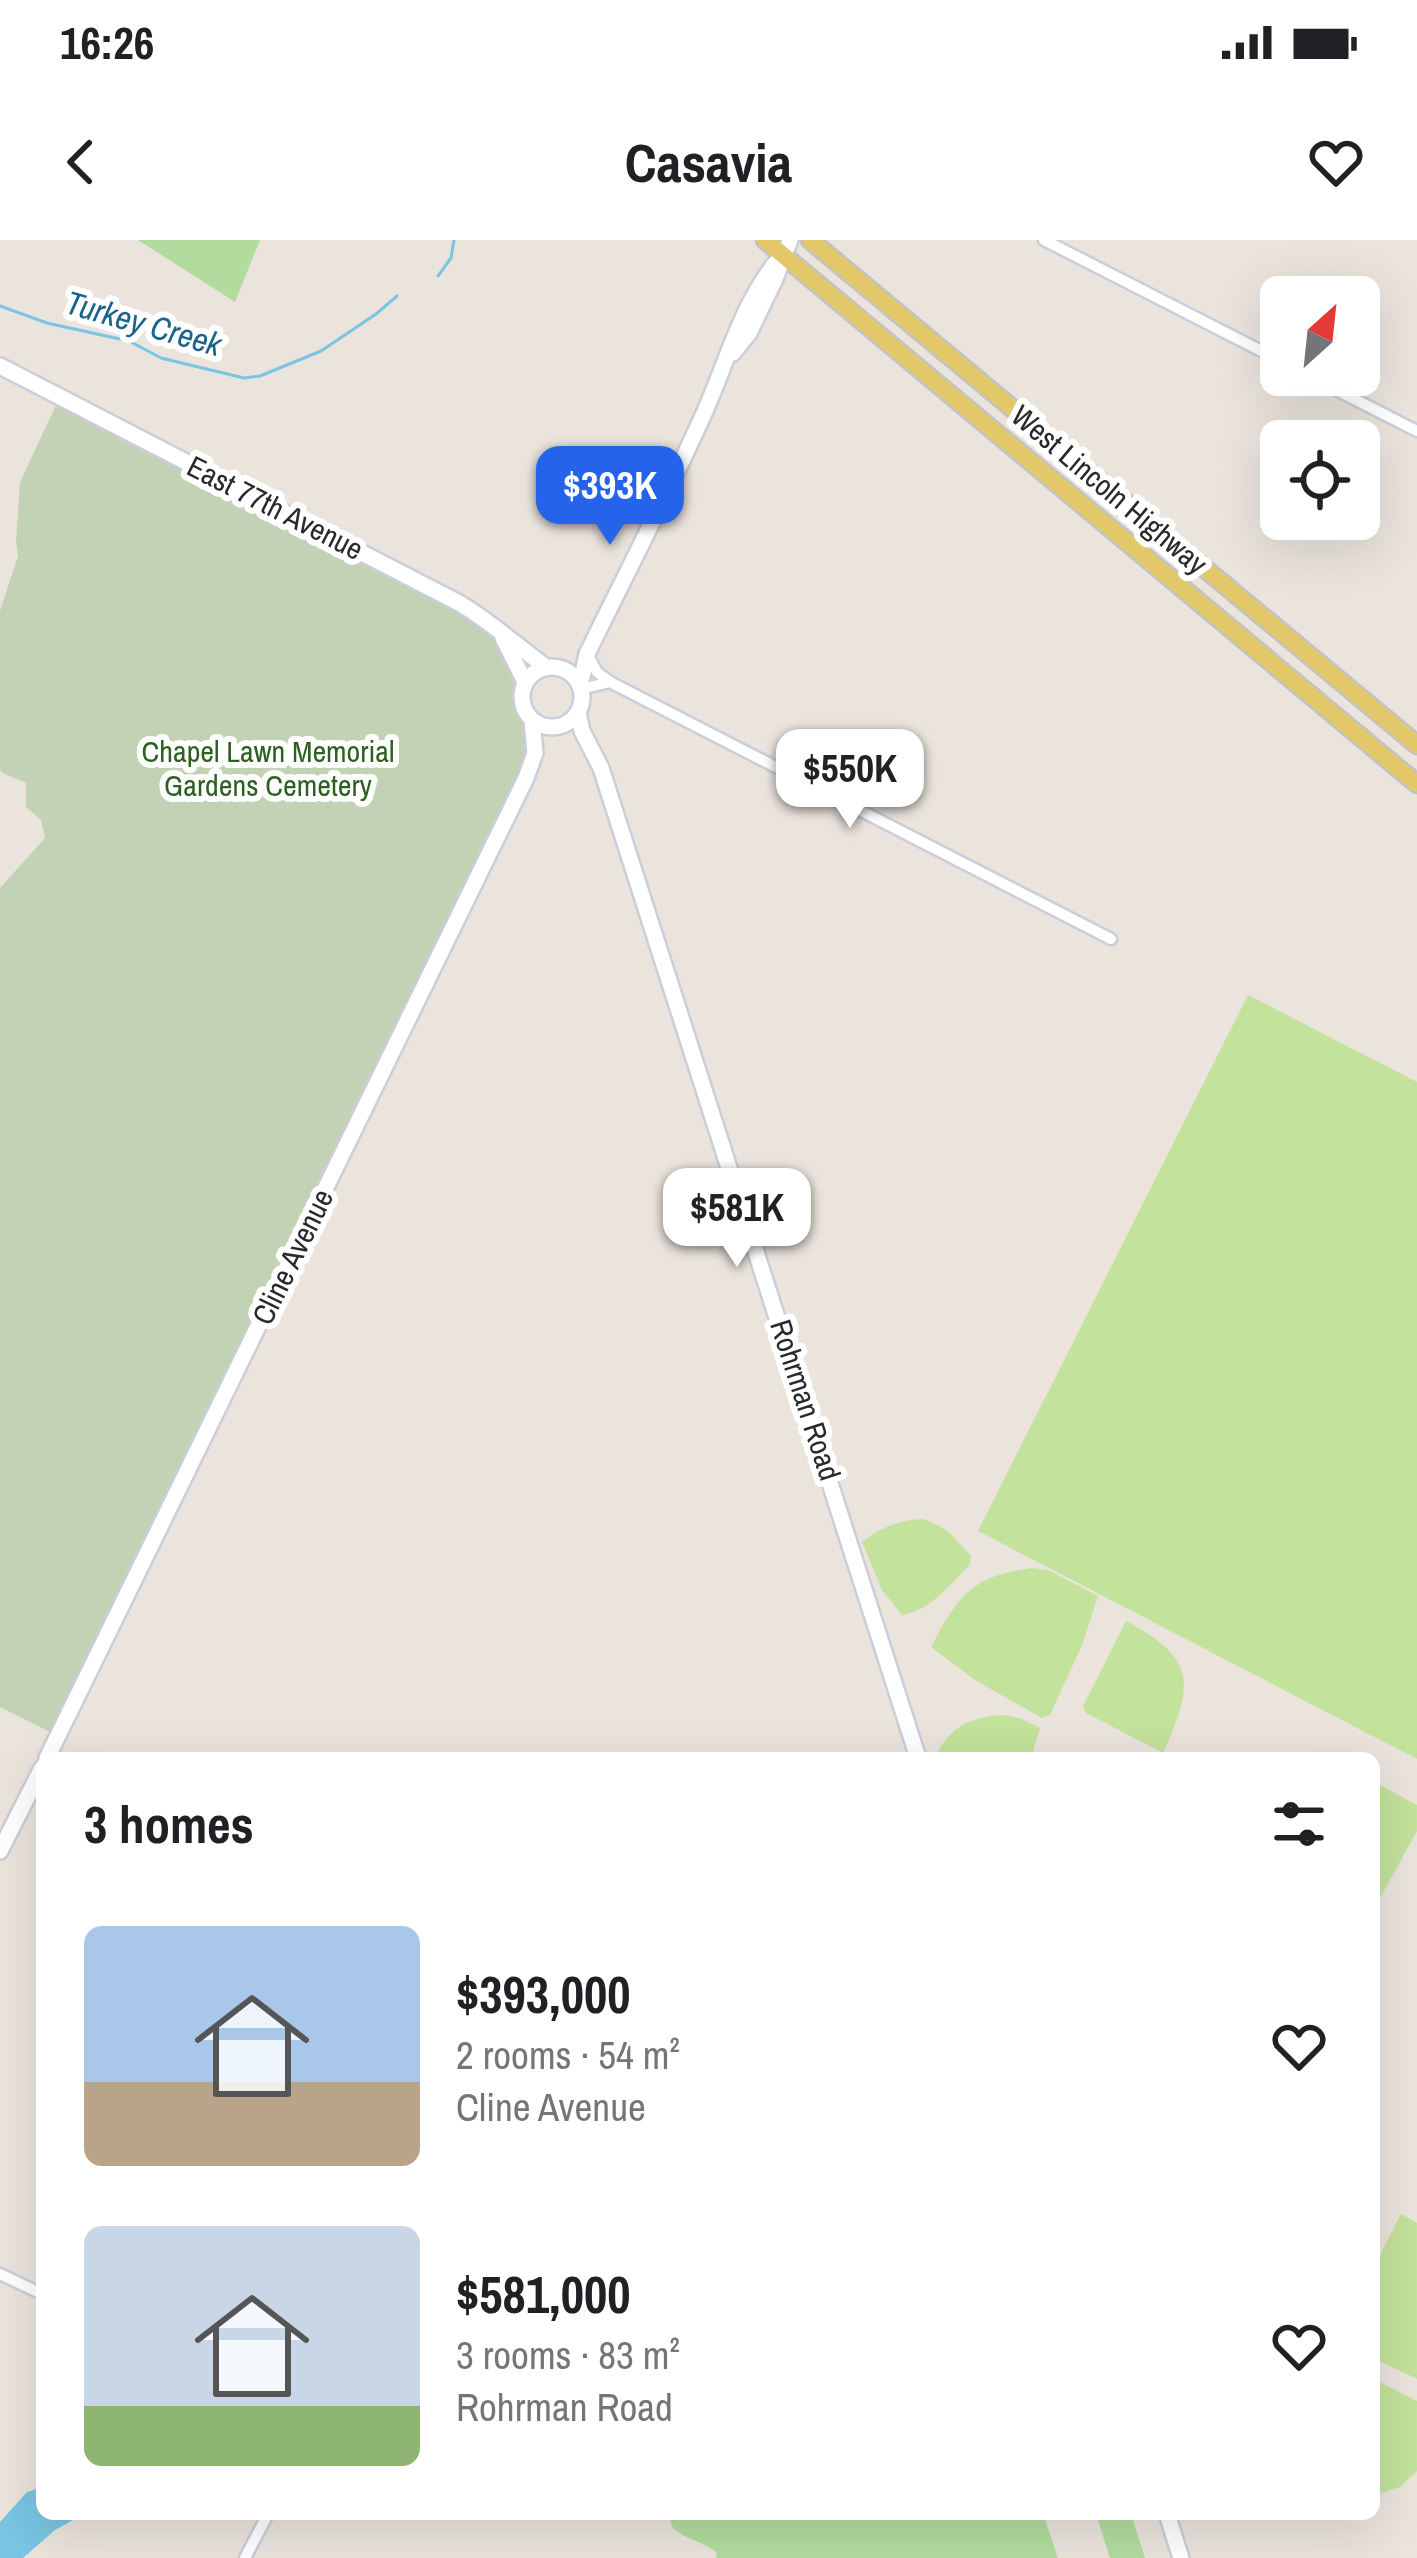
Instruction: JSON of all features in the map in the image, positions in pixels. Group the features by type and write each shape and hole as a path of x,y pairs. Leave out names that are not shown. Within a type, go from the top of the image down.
{"main road":[{"name":"West Lincoln Highway","path":"765,240 786,247 1417,784"},
{"name":"West Lincoln Highway","path":"810,240 1417,746"}],"street":[{"path":"1044,240 1260,351"},
{"path":"587,654 534,672 525,682 522,703 532,720 559,726 578,713 587,654 692,441 728,361 737,327 765,274 786,247"},
{"name":"East 77th Avenue","path":"0,365 459,603 550,666"},
{"path":"1348,396 1417,431"},
{"name":"East 77th Avenue","path":"502,635 525,682"},
{"path":"587,654 597,672 610,682 1111,939"},
{"path":"550,666 567,670 581,688"},
{"path":"581,688 610,682"},
{"name":"Rohrman Road","path":"578,713 601,768 728,1157 916,1752"},
{"name":"Cline Avenue","path":"532,720 535,753"},
{"name":"Cline Avenue","path":"50,1752 535,753 559,726"},
{"name":"Rohrman Road","path":"559,726 601,768"},
{"path":"0,1851 36,1780"},
{"path":"0,2274 36,2291"},
{"path":"245,2558 265,2520"},
{"path":"1169,2520 1181,2558"}],"green space":[{"path":"138,240 260,240 235,302"},
{"name":"Chapel Lawn Memorial Gardens Cemetery","path":"58,401 465,612 505,652 526,744 525,763 52,1733 0,1707 0,888 45,838 41,820 26,807 26,783 0,768 0,611 18,556 20,482"},
{"path":"1248,995 1417,1082 1417,1759 978,1531"},
{"path":"924,1519 947,1530 971,1556 970,1564 931,1602 902,1615 882,1590 862,1542 891,1525"},
{"path":"1033,1568 1048,1570 1098,1596 1050,1715 1042,1718 975,1680 931,1647 959,1601 981,1582"},
{"path":"1126,1621 1166,1648 1183,1675 1180,1709 1163,1752 1086,1713 1083,1706"},
{"path":"1004,1715 1040,1728 1033,1752 939,1752 962,1725"},
{"path":"1380,1785 1417,1805 1417,1831 1380,1898"},
{"path":"1401,2214 1417,2223 1417,2379 1380,2361 1380,2255"},
{"path":"1380,2382 1417,2401 1417,2471 1400,2487 1380,2493"},
{"path":"670,2520 1045,2520 1058,2558 716,2558 712,2549 673,2528"},
{"path":"1098,2520 1133,2520 1145,2558 1110,2558"}],"water":[{"path":"36,2489 36,2520 73,2520 23,2558 0,2558 0,2522 27,2492"}],"waterway":[{"name":"Turkey Creek","path":"438,276 451,258 454,240"},
{"name":"Turkey Creek","path":"0,306 47,323 129,341 161,358 244,378 321,351 397,296"}]}
